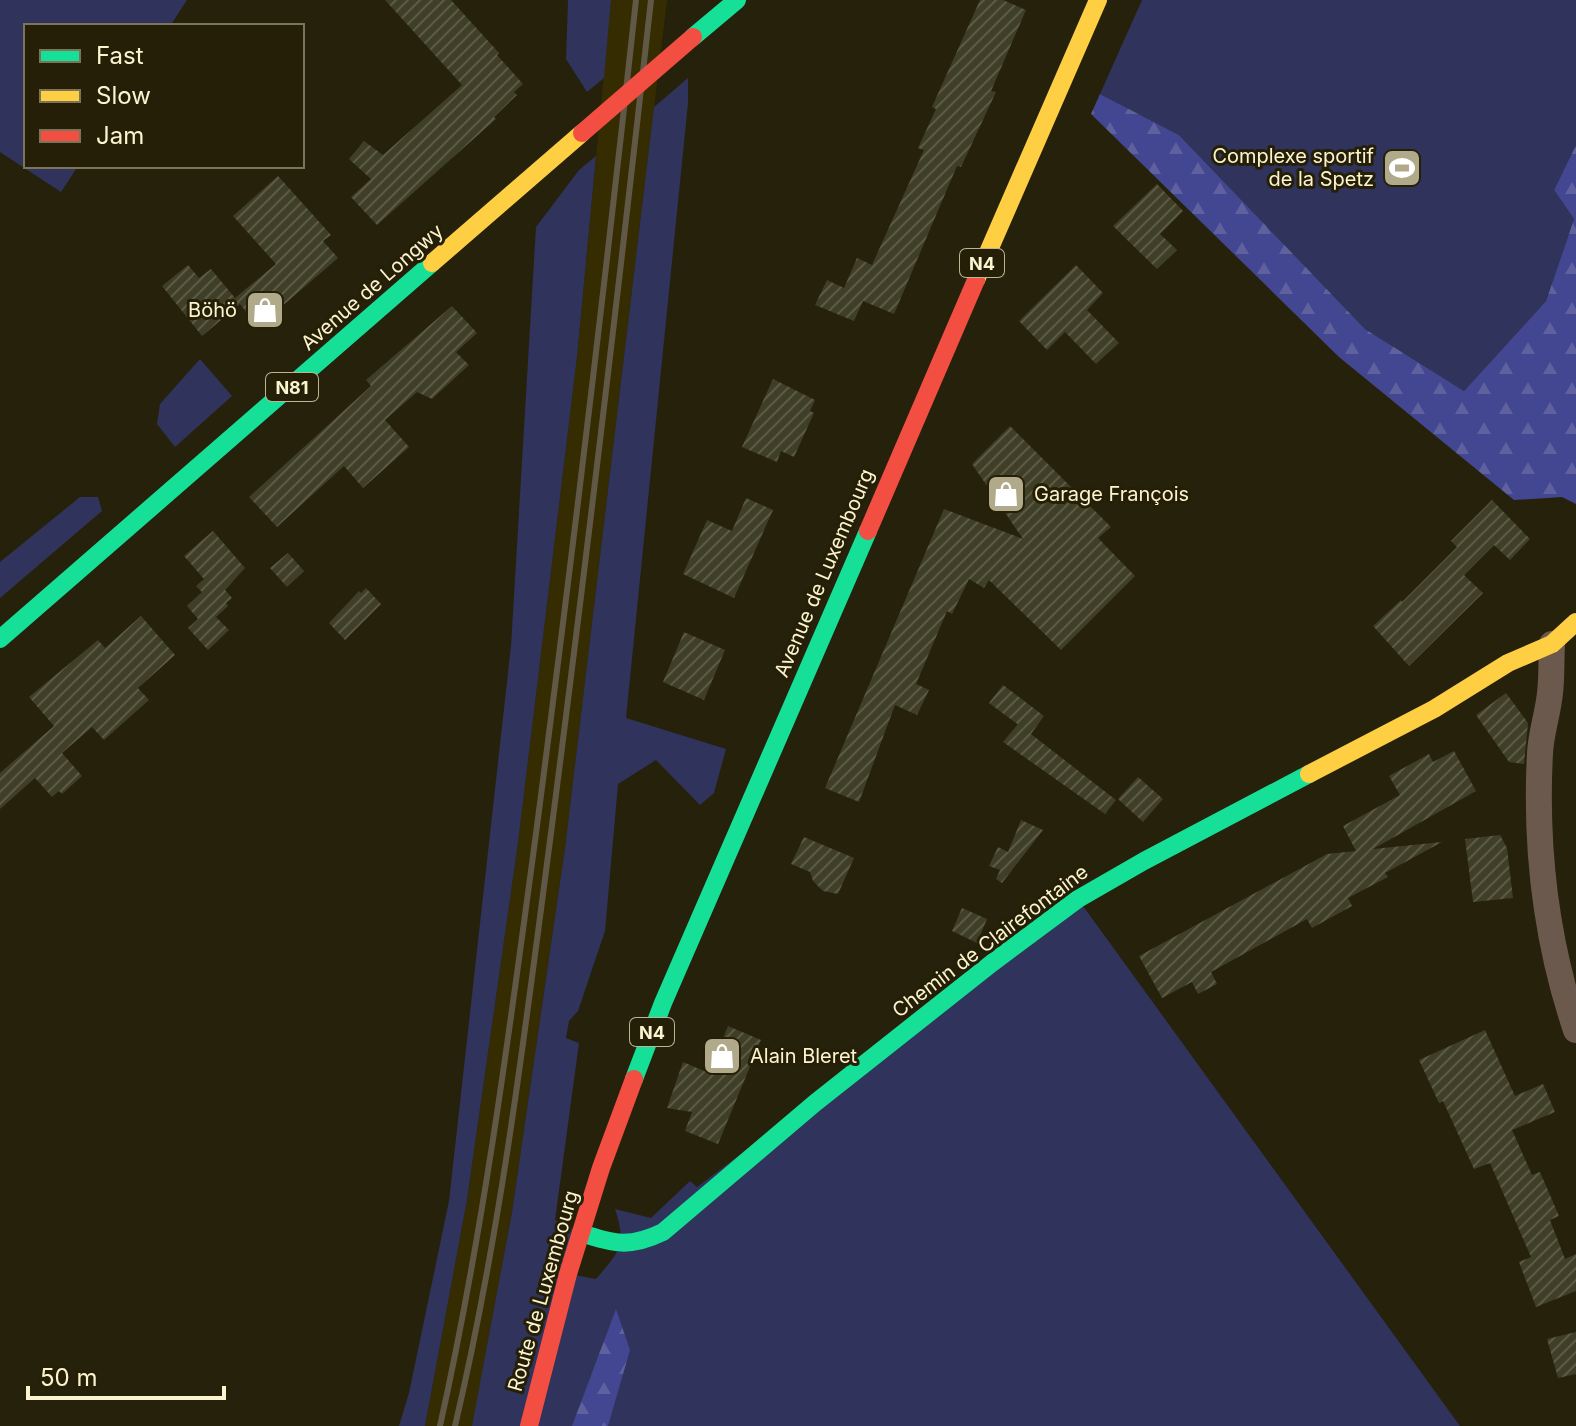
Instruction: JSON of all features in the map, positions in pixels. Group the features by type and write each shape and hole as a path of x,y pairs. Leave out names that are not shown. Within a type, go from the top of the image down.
{"main road":[{"name":"Avenue de Longwy","path":"0,639 737,0"},
{"name":"Avenue de Luxembourg","path":"601,1168 669,989 1098,0"},
{"name":"Chemin de Clairefontaine","path":"581,1233 619,1245 644,1242 663,1232 815,1103 1078,899 1144,861 1434,709 1508,663 1552,644 1576,622"},
{"name":"Route de Luxembourg","path":"529,1426 601,1168"}],"street":[{"path":"1552,644 1550,691 1540,749 1541,844 1547,918 1564,994 1576,1030"}],"shaded area":[{"path":"0,0 187,0 171,24 24,24 24,168 0,152"},
{"path":"568,0 611,0 604,78 587,92 566,59"},
{"path":"611,0 667,0 565,848 512,1212 472,1426 425,1426 467,1200 518,843 577,357"},
{"name":"Complexe sportif de la Spetz","path":"1142,0 1576,0 1576,145 1554,190 1574,219 1546,301 1464,391 1365,329 1179,135 1100,94"},
{"path":"688,78 688,103 626,718 726,749 714,793 700,805 656,760 618,784 605,931 578,1011 569,1021 566,1038 579,1043 555,1220 581,1233 569,1274 596,1279 610,1262 620,1240 615,1209 651,1218 690,1181 697,1187 1078,899 1460,1426 472,1426 512,1212 565,848 654,107"},
{"path":"596,156 577,357 518,843 467,1200 425,1426 399,1426 409,1393 449,1201 511,646 536,227 579,170"},
{"path":"24,168 77,168 61,192"},
{"path":"200,359 232,396 175,447 157,424 160,404"},
{"path":"80,497 98,497 102,511 0,598 0,562"}],"green space":[{"path":"1100,94 1179,135 1365,329 1464,391 1546,301 1574,219 1554,190 1576,145 1576,504 1562,497 1514,500 1339,357 1091,114"},
{"path":"616,1309 630,1350 608,1426 572,1426"}],"building":[{"path":"385,0 451,0 523,84 514,92 517,95 494,117 496,119 377,225 351,197 371,179 349,159 364,141 383,155 462,85"},
{"path":"980,0 1003,0 1026,10 991,91 996,92 961,167 957,166 894,314 863,301 854,321 815,305 827,280 844,288 857,258 872,265 924,150 918,148 936,109 932,107"},
{"path":"278,176 331,235 323,241 338,258 258,327 240,304 202,336 162,286 188,265 199,278 211,269 235,298 276,264 233,216"},
{"path":"1157,184 1183,211 1160,234 1177,250 1157,269 1113,226"},
{"path":"1076,265 1103,293 1087,310 1119,343 1096,364 1065,332 1047,350 1019,321"},
{"path":"452,306 477,333 456,352 469,365 432,399 417,392 385,420 409,447 363,488 344,466 277,527 249,497 371,386 366,380"},
{"path":"773,379 815,400 810,411 814,413 794,457 781,451 777,462 742,447"},
{"path":"1010,426 1111,527 1098,538 1135,576 1061,650 989,580 984,588 969,579 952,614 947,611 916,684 929,690 917,715 895,705 859,802 825,788 944,509 1023,539 972,464"},
{"path":"746,498 773,510 734,598 683,574 707,520 732,531"},
{"path":"1492,500 1530,539 1510,560 1494,545 1464,575 1483,593 1409,666 1373,626 1457,547 1451,541"},
{"path":"213,531 245,568 225,590 232,598 216,617 229,630 208,650 188,628 198,619 187,606 202,592 196,586 204,579 184,556"},
{"path":"288,553 304,571 287,587 270,568"},
{"path":"366,588 381,604 345,640 329,623 359,591 361,593"},
{"path":"141,616 175,655 138,688 149,700 104,740 92,727 62,753 82,776 62,794 59,791 52,797 35,778 0,809 0,773 54,726 29,697 98,640 105,648"},
{"path":"684,632 725,650 704,700 663,682"},
{"path":"1003,685 1044,716 1031,734 989,703"},
{"path":"1506,693 1528,723 1524,764 1509,762 1476,715"},
{"path":"1018,724 1116,800 1105,814 1003,742"},
{"path":"1454,751 1476,791 1373,849 1442,842 1385,873 1388,877 1348,898 1352,906 1312,928 1307,919 1211,972 1217,984 1198,994 1192,982 1162,998 1139,956 1327,854 1356,851 1343,826 1400,795 1389,776 1429,754 1433,762"},
{"path":"1138,777 1163,799 1143,822 1118,799"},
{"path":"1021,820 1043,830 1002,883 996,879 1000,870 989,866 998,847 1008,852"},
{"path":"1500,835 1507,848 1513,898 1473,902 1465,839"},
{"path":"804,837 854,858 838,894 823,891 813,881 810,872 791,864"},
{"path":"962,908 987,919 977,943 952,931"},
{"path":"728,1026 761,1040 718,1144 685,1131 692,1112 667,1108 683,1062 709,1073"},
{"path":"1485,1030 1515,1096 1543,1084 1555,1112 1512,1130 1532,1175 1540,1172 1559,1216 1550,1220 1565,1259 1576,1254 1576,1291 1536,1307 1519,1262 1531,1257 1490,1163 1474,1169 1443,1101 1439,1103 1419,1060"},
{"path":"1576,1332 1576,1374 1558,1378 1547,1339"}],"railway":[{"path":"440,1426 483,1202 517,977 576,517 636,0"},
{"path":"455,1426 486,1279 521,1056 590,521 651,0"}],"traffic: fast":[{"path":"693,37 737,0"},
{"path":"0,639 432,263"},
{"path":"634,1079 663,1003 868,531"},
{"path":"581,1233 622,1243 663,1232 815,1103 1078,899 1309,774"}],"traffic: slow":[{"path":"976,280 1098,0"},
{"path":"432,263 582,133"},
{"path":"1309,774 1434,709 1508,663 1552,644 1576,622"}],"traffic: jam":[{"path":"582,133 693,37"},
{"path":"868,531 976,280"},
{"path":"529,1426 568,1274 601,1168 634,1079"}],"place":[{"name":"Complexe sportif de la Spetz","path":"1402,168"},
{"name":"Böhö","path":"265,310"},
{"name":"Garage François","path":"1006,494"},
{"name":"Alain Bleret","path":"722,1056"}]}
